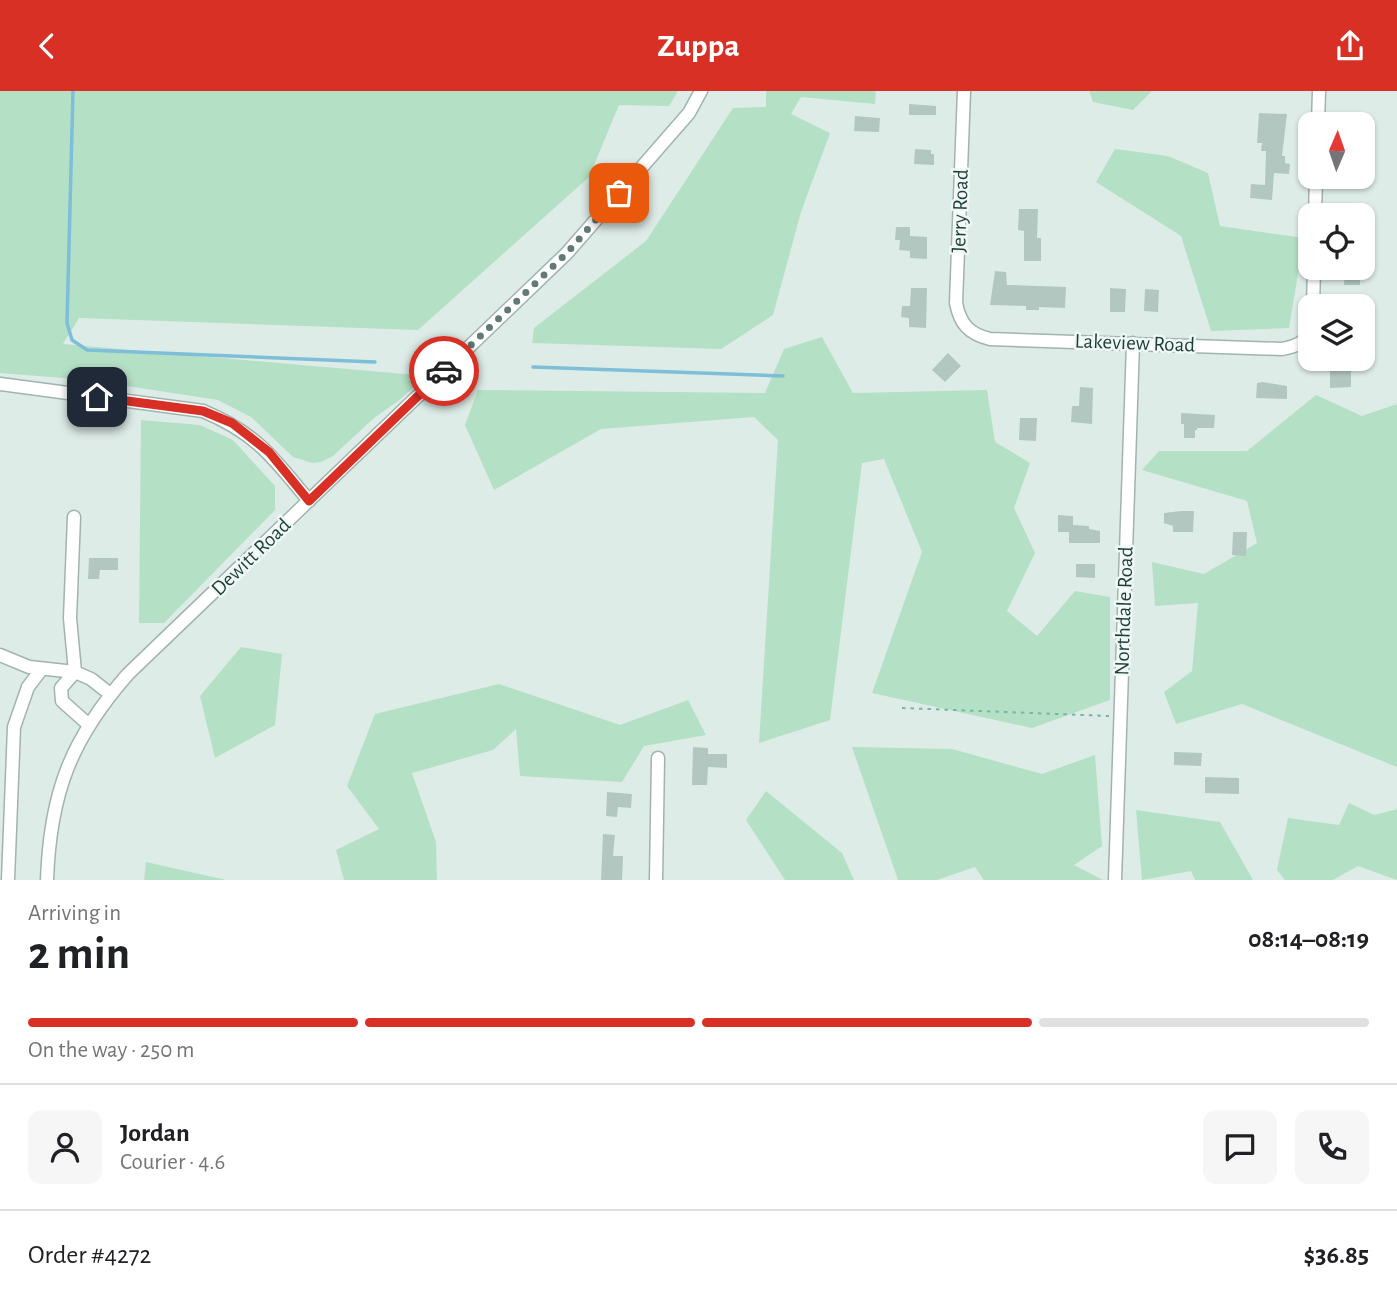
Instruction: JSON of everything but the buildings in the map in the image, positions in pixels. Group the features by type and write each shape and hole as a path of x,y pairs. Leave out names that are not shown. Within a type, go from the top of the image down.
{"street":[{"name":"Dewitt Road","path":"47,880 48,845 62,778 75,747 110,694 567,253 689,113 701,91"},
{"name":"Jerry Road","path":"964,91 956,303 959,317 966,328"},
{"path":"1318,112 1319,91"},
{"name":"Lakeview Road","path":"966,328 975,335 990,339 1282,349 1298,344"},
{"name":"Northdale Road","path":"1115,880 1133,343"},
{"path":"0,384 203,411 232,423 269,452 309,501"},
{"path":"74,517 70,627 75,672 61,688 62,701 89,725"},
{"path":"0,655 41,670 75,672 91,679 110,694"},
{"path":"8,880 14,727 28,687 41,670"},
{"path":"656,880 658,758"}],"path":[{"path":"902,708 1121,717"}],"green space":[{"path":"0,91 678,91 669,106 619,105 589,177 418,330 79,318 63,344 427,376 374,418 333,456 312,463 293,457 251,417 218,400 88,380 0,373"},
{"path":"766,91 876,91 875,104 801,97 791,114 830,133 801,212 773,315 721,349 532,343 534,328 646,241 733,108 766,107"},
{"path":"1089,91 1152,91 1133,110 1093,102"},
{"path":"1115,149 1168,156 1208,173 1220,226 1298,237 1298,274 1289,328 1211,331 1181,236 1096,182"},
{"path":"822,337 853,393 987,390 995,442 1030,463 1014,508 1035,553 1007,611 1037,636 1075,591 1110,597 1110,700 1032,728 872,693 922,552 884,459 862,463 830,720 759,743 778,440 754,417 601,429 494,490 465,425 478,390 765,393 784,349"},
{"path":"1316,395 1362,416 1397,404 1397,767 1242,704 1176,724 1164,692 1192,671 1198,603 1155,606 1152,562 1204,574 1257,543 1247,501 1142,470 1159,451 1247,451"},
{"path":"141,420 200,425 233,440 275,486 275,510 164,623 139,623"},
{"path":"241,647 282,654 275,725 215,758 200,696"},
{"path":"499,684 620,725 688,700 706,735 644,746 622,782 520,776 516,729 493,750 412,773 436,842 437,880 344,880 336,850 379,829 347,786 375,714"},
{"path":"852,747 952,749 1042,774 1095,755 1102,846 1074,865 1103,880 984,880 975,867 937,880 898,880"},
{"path":"766,791 842,853 854,880 785,880 746,820"},
{"path":"1349,803 1374,815 1397,809 1397,880 1358,866 1333,880 1285,880 1277,870 1288,818 1339,825"},
{"path":"1136,810 1220,822 1253,880 1195,880 1191,871 1142,880"},
{"path":"146,862 226,880 144,880"}],"waterway":[{"path":"73,91 67,323 72,340 87,350 375,362"},
{"path":"533,367 783,376"}],"way so far":[{"path":"444,371 567,253 619,193"}],"route":[{"path":"97,397 203,411 232,423 269,452 309,501 444,371"}]}
